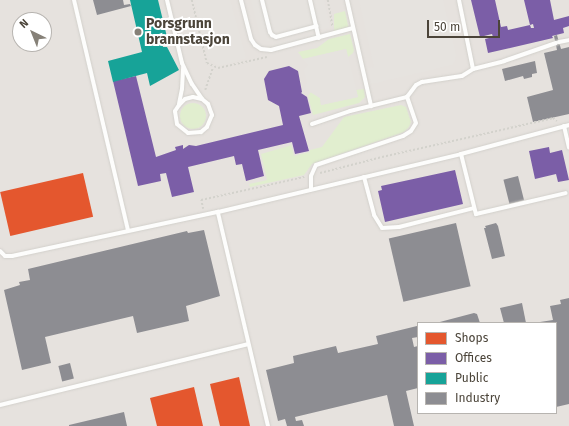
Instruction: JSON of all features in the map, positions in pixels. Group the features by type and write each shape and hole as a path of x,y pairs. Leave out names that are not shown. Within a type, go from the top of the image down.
{"lane":[{"path":"74,0 128,230"},
{"path":"167,0 182,63 183,82 179,105 176,112 177,124 188,133 195,134 201,132 210,122 210,109 192,84 182,63"},
{"path":"241,0 251,39 260,49 271,50 335,35 353,28"},
{"path":"262,0 270,32 276,37 317,26"},
{"path":"310,0 319,38"},
{"path":"347,0 371,106"},
{"path":"459,0 473,69"},
{"path":"312,124 407,97 416,85 422,82 462,76 473,69 504,61 569,40"},
{"path":"311,189 310,176 316,165 388,142 411,131 416,122 407,97"},
{"path":"179,105 188,98 202,99"},
{"path":"0,251 5,256 12,256 218,212 461,154 569,125"},
{"path":"564,126 569,148"},
{"path":"461,154 476,214 566,193"},
{"path":"364,177 374,215 382,228 399,227 474,208"},
{"path":"218,212 268,426"},
{"path":"0,405 248,344"}],"path":[{"path":"328,0 335,35"},
{"path":"202,99 213,67"},
{"path":"205,214 201,200 310,176 382,157 553,118 564,126"}],"shaded area":[{"path":"0,0 569,0 569,426 0,426"},
{"path":"195,0 230,0 246,58 219,66 208,58"},
{"path":"251,0 324,0 330,27 271,41 261,40"},
{"path":"359,0 443,0 456,54 455,61 452,65 371,84 367,66 369,68 374,67"},
{"path":"314,34 315,39 273,50 272,44"},
{"path":"346,49 358,97 321,105 320,98 305,89 307,82 304,70 308,65 303,59"}],"green space":[{"path":"345,11 349,30 334,32 334,14"},
{"path":"350,34 354,50 348,57 346,49 303,59 298,52 317,48 329,39"},
{"path":"364,89 365,97 359,103 313,115 308,96 311,92 320,98 321,105 358,97 356,90"},
{"path":"193,103 202,107 206,116 202,125 193,129 184,125 180,116 184,107"},
{"path":"401,105 406,107 411,122 409,127 404,132 312,164 304,175 250,187 249,184 267,180 261,154 289,146 291,144 294,156 310,152 310,150 322,147 344,117"}],"building: Shops":[{"path":"83,173 93,217 10,236 0,192"},
{"path":"239,377 250,426 220,426 210,384"},
{"path":"194,387 203,426 157,426 150,398"}],"building: Offices":[{"path":"471,0 495,0 501,27 507,26 508,30 530,25 524,0 550,0 554,20 569,16 569,26 563,28 564,33 552,36 553,38 488,53 485,39 493,37 492,34 480,37","holes":["533,24 534,28 531,28 530,25"]},
{"path":"289,66 298,71 301,93 307,97 311,113 299,116 309,151 295,154 292,142 258,150 264,176 246,181 242,164 236,165 234,156 188,167 194,192 172,197 166,173 160,174 161,181 138,186 113,81 136,76 156,157 176,150 175,147 183,145 183,149 189,145 196,146 283,125 279,106 268,100 264,79 269,71"},
{"path":"549,147 550,153 562,150 569,180 558,182 556,174 535,179 529,151"},
{"path":"455,170 463,204 385,222 378,191 382,190 381,186"}],"building: Public":[{"path":"130,0 158,0 168,41 162,42 163,47 167,47 179,70 150,86 147,73 113,82 108,61 142,52"}],"building: Industry":[{"path":"93,0 123,0 124,5 130,4 131,6 97,15"},
{"path":"557,35 561,49 569,47 569,114 533,122 527,97 553,90 544,53 557,50 554,36"},
{"path":"535,61 537,73 532,74 532,77 524,79 523,76 505,81 502,69"},
{"path":"518,176 524,200 509,204 503,180"},
{"path":"456,223 471,286 403,302 389,239"},
{"path":"496,223 505,256 492,259 484,228 486,228 485,226"},
{"path":"204,230 220,296 186,306 189,321 137,333 133,316 45,337 51,363 22,370 4,290 20,285 19,282 30,280 28,269 187,231 188,233"},
{"path":"569,298 569,404 557,407 557,322 540,322 553,320 550,306 561,304 560,300"},
{"path":"522,303 526,322 504,322 500,308"},
{"path":"474,313 477,314 480,322 440,322"},
{"path":"417,326 417,337 412,338 414,347 417,346 417,388 406,391 414,426 394,426 387,395 295,417 296,421 302,420 304,426 287,426 285,419 278,421 266,370 294,363 293,356 336,346 338,353 378,344 376,336"},
{"path":"70,363 74,379 62,381 58,366"},
{"path":"124,412 127,426 69,426 69,425"}],"place":[{"name":"Porsgrunn brannstasjon","path":"138,32"}]}
